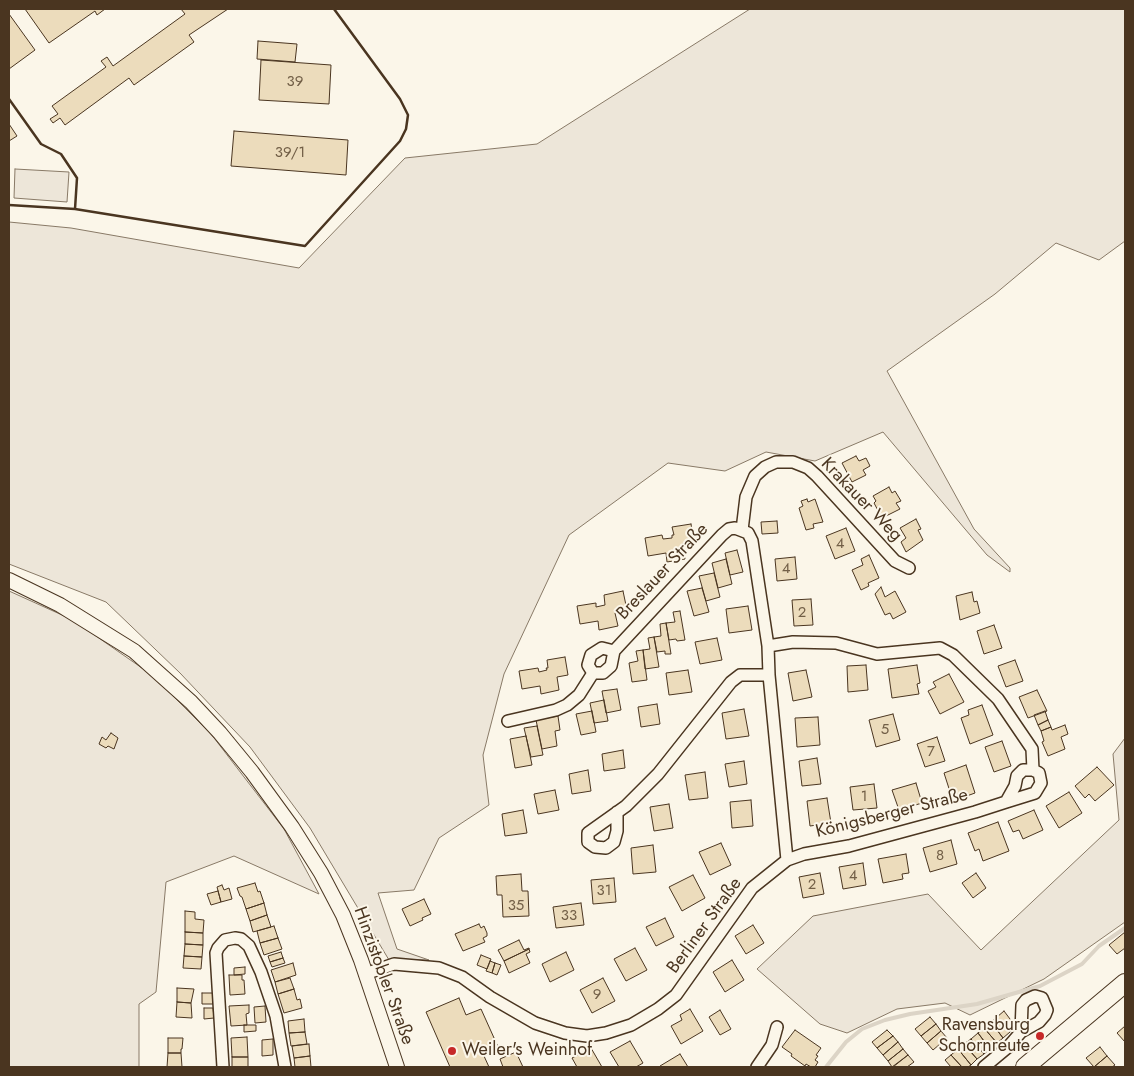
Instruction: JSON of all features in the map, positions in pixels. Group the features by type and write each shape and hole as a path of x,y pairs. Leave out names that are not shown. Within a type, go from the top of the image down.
{"main road":[{"path":"1026,1067 1125,983"}],"street":[{"name":"Krakauer Weg","path":"742,530 746,497 755,476 765,467 776,462 793,462 808,468 895,561 909,568"},
{"name":"Breslauer Straße","path":"593,673 603,673 611,666 614,650 722,535 729,529 742,530"},
{"path":"742,530 748,533 752,541 768,646 769,675 787,860"},
{"name":"Hinzistobler Straße","path":"9,580 60,606 134,651 191,702 220,732 252,772 288,820 321,873 343,915 356,945 397,1067"},
{"name":"Königsberger Straße","path":"768,646 793,642 836,643 877,654 940,648 953,655 998,699 1032,749 1032,770 1039,774 1042,783 1035,793 1006,802 849,846 804,854 787,860"},
{"name":"Breslauer Straße","path":"593,673 588,665 591,656 602,648 614,650"},
{"name":"Breslauer Straße","path":"508,721 556,710 567,705 579,695 593,673"},
{"path":"617,812 626,806 658,774 731,682 740,675 769,675"},
{"path":"1006,802 1015,786 1017,776 1023,770 1032,770"},
{"name":"Berliner Straße","path":"365,974 394,964 439,968 462,977 490,997 535,1023 565,1033 587,1036 606,1033 631,1025 658,1009 676,995 752,888 787,860"},
{"path":"223,1067 216,953 225,940 235,938 241,939 249,946 261,972 276,1016 285,1067"},
{"path":"757,1067 772,1045 777,1027"},
{"path":"984,1067 1008,1047 1021,1032"}],"shaded area":[{"path":"750,9 1125,9 1125,241 1099,260 1056,243 995,294 887,371 974,529 1010,568 1010,572 987,555 883,432 815,461 766,452 725,471 668,463 569,535 504,674 483,755 489,805 439,838 414,890 378,893 397,949 429,960 389,960 310,828 250,747 180,673 106,602 9,564 9,222 71,228 299,268 405,158 537,144"},
{"path":"15,169 69,172 67,202 14,198"},
{"path":"9,591 73,620 152,675 211,734 284,829 319,894 234,856 166,882 156,992 139,1004 139,1067 9,1067"},
{"path":"1125,738 1125,922 1044,979 970,1015 945,1003 897,1009 847,1033 820,1024 757,969 813,916 928,894 981,950 1119,820 1113,754"}],"building":[{"path":"25,9 105,9 97,15 95,11 49,43"},
{"path":"181,9 228,9 189,35 194,42 134,85 129,78 65,125 60,118 53,123 50,119 58,114 52,106 106,67 101,61 107,57 113,66 185,14"},
{"path":"9,14 35,50 9,69"},
{"path":"258,41 297,44 295,62 257,59"},
{"path":"261,60 331,65 329,104 259,100"},
{"path":"9,124 17,136 9,141"},
{"path":"234,131 348,140 346,175 231,166"},
{"path":"856,456 859,461 866,458 870,466 863,470 866,475 852,482 842,463"},
{"path":"889,487 892,493 895,491 901,501 896,503 900,509 882,518 874,503 876,501 873,496"},
{"path":"807,499 808,502 815,499 823,522 813,524 814,528 806,530 799,508 803,506 801,501"},
{"path":"916,519 921,529 918,530 923,540 906,552 901,542 906,538 900,528"},
{"path":"777,521 778,533 762,534 761,522"},
{"path":"691,524 694,542 682,544 685,559 667,562 666,553 648,556 645,538 662,535 663,539 672,538 672,535 674,535 672,527"},
{"path":"846,528 855,551 835,559 826,536"},
{"path":"737,550 743,572 730,575 725,553"},
{"path":"869,555 879,578 868,583 869,586 861,590 852,570 863,565 861,559"},
{"path":"795,557 797,579 777,581 775,559"},
{"path":"726,559 732,584 718,588 712,563"},
{"path":"714,573 720,597 706,601 699,576"},
{"path":"881,587 885,597 895,591 906,612 893,619 890,613 885,615 875,594"},
{"path":"702,588 709,612 694,616 687,591"},
{"path":"623,591 627,610 615,613 618,626 599,630 598,621 580,624 577,606 596,603 596,607 605,605 604,595"},
{"path":"972,592 974,602 977,601 980,613 960,620 956,596"},
{"path":"811,599 813,625 794,626 792,600"},
{"path":"748,606 752,630 729,633 726,609"},
{"path":"680,611 685,640 669,640 666,623 675,622 673,612"},
{"path":"666,623 671,654 665,654 665,651 657,652 654,637 661,636 660,624"},
{"path":"994,625 1002,648 984,654 977,631"},
{"path":"654,637 659,667 645,669 643,650 650,649 648,638"},
{"path":"717,638 722,660 700,664 695,642"},
{"path":"643,650 647,680 632,682 629,663 638,661 636,651"},
{"path":"565,657 568,675 557,677 559,690 541,694 540,686 522,689 519,671 538,668 539,672 547,670 547,660"},
{"path":"1015,660 1023,681 1006,687 998,666"},
{"path":"866,665 868,690 848,692 847,666"},
{"path":"917,665 920,683 917,684 919,694 892,698 888,669"},
{"path":"688,670 692,692 669,695 666,673"},
{"path":"806,670 812,697 793,701 788,673"},
{"path":"949,674 964,702 940,714 928,691 936,687 933,682"},
{"path":"617,689 621,710 606,713 602,691"},
{"path":"1037,690 1047,711 1028,718 1019,697"},
{"path":"604,700 608,721 594,723 590,703"},
{"path":"657,704 660,724 641,727 638,707"},
{"path":"982,705 993,735 970,744 961,718 969,715 968,710"},
{"path":"744,709 749,736 726,739 722,713"},
{"path":"592,711 596,732 581,735 576,714"},
{"path":"1045,711 1048,720 1038,725 1034,715"},
{"path":"893,714 900,740 876,747 869,720"},
{"path":"558,716 560,730 555,731 557,746 542,749 536,720"},
{"path":"818,717 820,745 797,747 795,718"},
{"path":"1048,720 1051,727 1041,731 1038,725"},
{"path":"1065,725 1068,734 1061,737 1065,749 1048,756 1042,742 1044,741 1041,731 1051,727 1052,730"},
{"path":"537,726 543,755 531,757 524,728"},
{"path":"111,733 118,738 114,749 108,746 106,748 99,744 102,737 106,740"},
{"path":"526,736 532,765 515,768 510,739"},
{"path":"937,737 945,761 925,767 917,744"},
{"path":"1002,741 1011,766 994,772 985,747"},
{"path":"623,750 625,768 604,771 602,754"},
{"path":"817,758 821,784 802,786 799,761"},
{"path":"744,761 747,784 729,787 725,764"},
{"path":"966,765 975,793 953,801 944,773"},
{"path":"1097,767 1114,785 1095,801 1089,794 1085,798 1075,786"},
{"path":"588,770 591,791 572,794 569,774"},
{"path":"705,772 708,798 689,800 685,775"},
{"path":"916,783 922,803 899,810 892,790"},
{"path":"874,784 877,808 853,810 850,787"},
{"path":"555,790 559,810 538,814 534,794"},
{"path":"1069,792 1082,813 1059,828 1046,806"},
{"path":"827,798 831,823 810,826 807,801"},
{"path":"751,800 753,826 732,828 730,802"},
{"path":"669,804 673,828 654,831 650,807"},
{"path":"523,810 527,833 505,836 502,814"},
{"path":"1034,810 1043,830 1023,839 1019,830 1013,832 1008,821"},
{"path":"998,822 1009,851 983,861 979,849 975,851 968,833"},
{"path":"951,840 957,864 930,872 923,848"},
{"path":"721,843 731,865 710,875 699,852"},
{"path":"653,845 656,872 633,874 631,848"},
{"path":"906,854 909,873 902,874 903,879 883,883 878,859"},
{"path":"863,863 866,885 843,889 839,867"},
{"path":"820,873 824,894 803,898 799,877"},
{"path":"976,873 986,888 973,898 962,883"},
{"path":"521,874 522,891 528,891 529,916 503,917 502,895 497,895 496,876"},
{"path":"693,875 705,898 682,911 669,887"},
{"path":"614,878 616,902 593,904 591,880"},
{"path":"255,883 264,903 246,909 237,888"},
{"path":"222,885 224,890 229,888 232,899 221,902 217,887"},
{"path":"218,891 221,902 211,905 207,894"},
{"path":"424,899 431,914 410,926 402,909"},
{"path":"264,903 267,915 250,921 246,909"},
{"path":"581,903 584,925 556,928 553,907"},
{"path":"185,911 195,912 195,919 204,920 203,933 185,932"},
{"path":"267,915 271,927 253,932 250,921"},
{"path":"665,918 674,937 656,946 646,927"},
{"path":"479,924 481,928 484,926 487,933 487,936 483,938 485,942 463,951 455,934"},
{"path":"753,925 764,943 746,954 735,936"},
{"path":"274,926 278,938 260,943 257,931"},
{"path":"185,932 203,933 203,945 185,944"},
{"path":"1125,932 1125,948 1117,954 1109,945"},
{"path":"278,938 282,949 264,955 260,943"},
{"path":"519,940 524,950 529,949 504,961 498,950"},
{"path":"185,944 203,945 202,957 184,956"},
{"path":"635,948 647,970 626,981 614,959"},
{"path":"529,949 530,952 526,954 530,963 509,973 504,961"},
{"path":"281,952 283,958 270,962 268,956"},
{"path":"566,952 574,970 550,982 542,964"},
{"path":"481,955 491,959 487,969 477,965"},
{"path":"184,956 202,957 201,969 183,968"},
{"path":"283,958 285,963 272,967 270,962"},
{"path":"732,960 744,980 725,992 713,972"},
{"path":"490,961 495,963 492,973 486,971"},
{"path":"293,963 296,975 275,982 271,970"},
{"path":"495,963 501,965 497,975 492,973"},
{"path":"245,967 245,974 234,975 234,968"},
{"path":"229,975 242,975 245,994 230,995"},
{"path":"290,978 294,989 278,994 275,982"},
{"path":"603,978 615,1001 592,1013 580,990"},
{"path":"177,988 194,989 191,1003 177,1002"},
{"path":"294,989 297,1000 300,999 302,1008 284,1013 278,994"},
{"path":"202,993 213,993 213,1004 202,1004"},
{"path":"459,998 466,1015 481,1009 499,1049 484,1056 489,1067 450,1067 426,1012"},
{"path":"177,1002 191,1003 192,1018 176,1017"},
{"path":"249,1005 249,1013 246,1014 247,1025 231,1026 229,1006"},
{"path":"265,1006 266,1022 255,1023 254,1007"},
{"path":"204,1008 213,1008 214,1018 204,1019"},
{"path":"690,1009 703,1031 681,1044 671,1026 682,1020 680,1015"},
{"path":"720,1010 731,1029 720,1035 709,1017"},
{"path":"1004,1011 1016,1027 1010,1032 997,1017"},
{"path":"930,1017 936,1024 921,1036 915,1029"},
{"path":"997,1017 1010,1032 1003,1038 991,1022"},
{"path":"304,1019 305,1032 289,1033 288,1021"},
{"path":"991,1022 1003,1038 997,1043 984,1028"},
{"path":"936,1024 941,1031 927,1043 921,1036"},
{"path":"244,1025 256,1025 256,1031 244,1032"},
{"path":"1125,1026 1125,1042 1117,1033"},
{"path":"984,1028 997,1043 990,1049 978,1033"},
{"path":"795,1030 821,1048 816,1055 818,1056 815,1060 818,1062 815,1067 806,1064 805,1066 782,1047"},
{"path":"887,1030 893,1036 877,1048 872,1042"},
{"path":"941,1031 947,1038 933,1050 927,1043"},
{"path":"305,1032 307,1044 291,1046 289,1033"},
{"path":"978,1033 990,1049 984,1054 971,1039"},
{"path":"893,1036 898,1042 883,1055 877,1048"},
{"path":"247,1037 248,1057 232,1057 231,1038"},
{"path":"168,1038 183,1038 181,1053 168,1053"},
{"path":"273,1039 273,1055 262,1056 262,1040"},
{"path":"971,1039 984,1054 977,1059 964,1044"},
{"path":"630,1041 643,1063 636,1067 619,1067 610,1052"},
{"path":"898,1042 903,1049 888,1061 883,1055"},
{"path":"309,1044 310,1056 294,1058 292,1046"},
{"path":"964,1044 977,1059 971,1065 958,1049"},
{"path":"1100,1047 1107,1056 1094,1067 1086,1058"},
{"path":"591,1048 602,1067 577,1067 572,1058"},
{"path":"903,1049 908,1055 892,1067 888,1061"},
{"path":"958,1049 971,1065 962,1067 951,1055"},
{"path":"516,1052 523,1067 503,1067 500,1059"},
{"path":"168,1053 181,1053 182,1067 167,1067"},
{"path":"680,1054 688,1067 660,1066"},
{"path":"908,1055 914,1062 907,1067 893,1067"},
{"path":"951,1055 962,1067 951,1067 945,1060"},
{"path":"310,1056 311,1067 295,1067 294,1058"},
{"path":"1107,1056 1115,1065 1112,1067 1094,1067"},
{"path":"232,1057 248,1057 248,1067 232,1067"}],"waterway":[{"path":"826,1067 846,1042 862,1029 885,1020 910,1014 977,1004 1040,986 1082,964 1099,946 1125,928"}],"wall":[{"path":"9,205 75,209 305,246 400,141 406,129 408,115 400,99 334,9"},
{"path":"9,99 41,144 61,154 77,178 75,209"}],"place":[{"name":"Ravensburg Schornreute","path":"1040,1036"},
{"name":"Weiler's Weinhof","path":"452,1051"}]}
